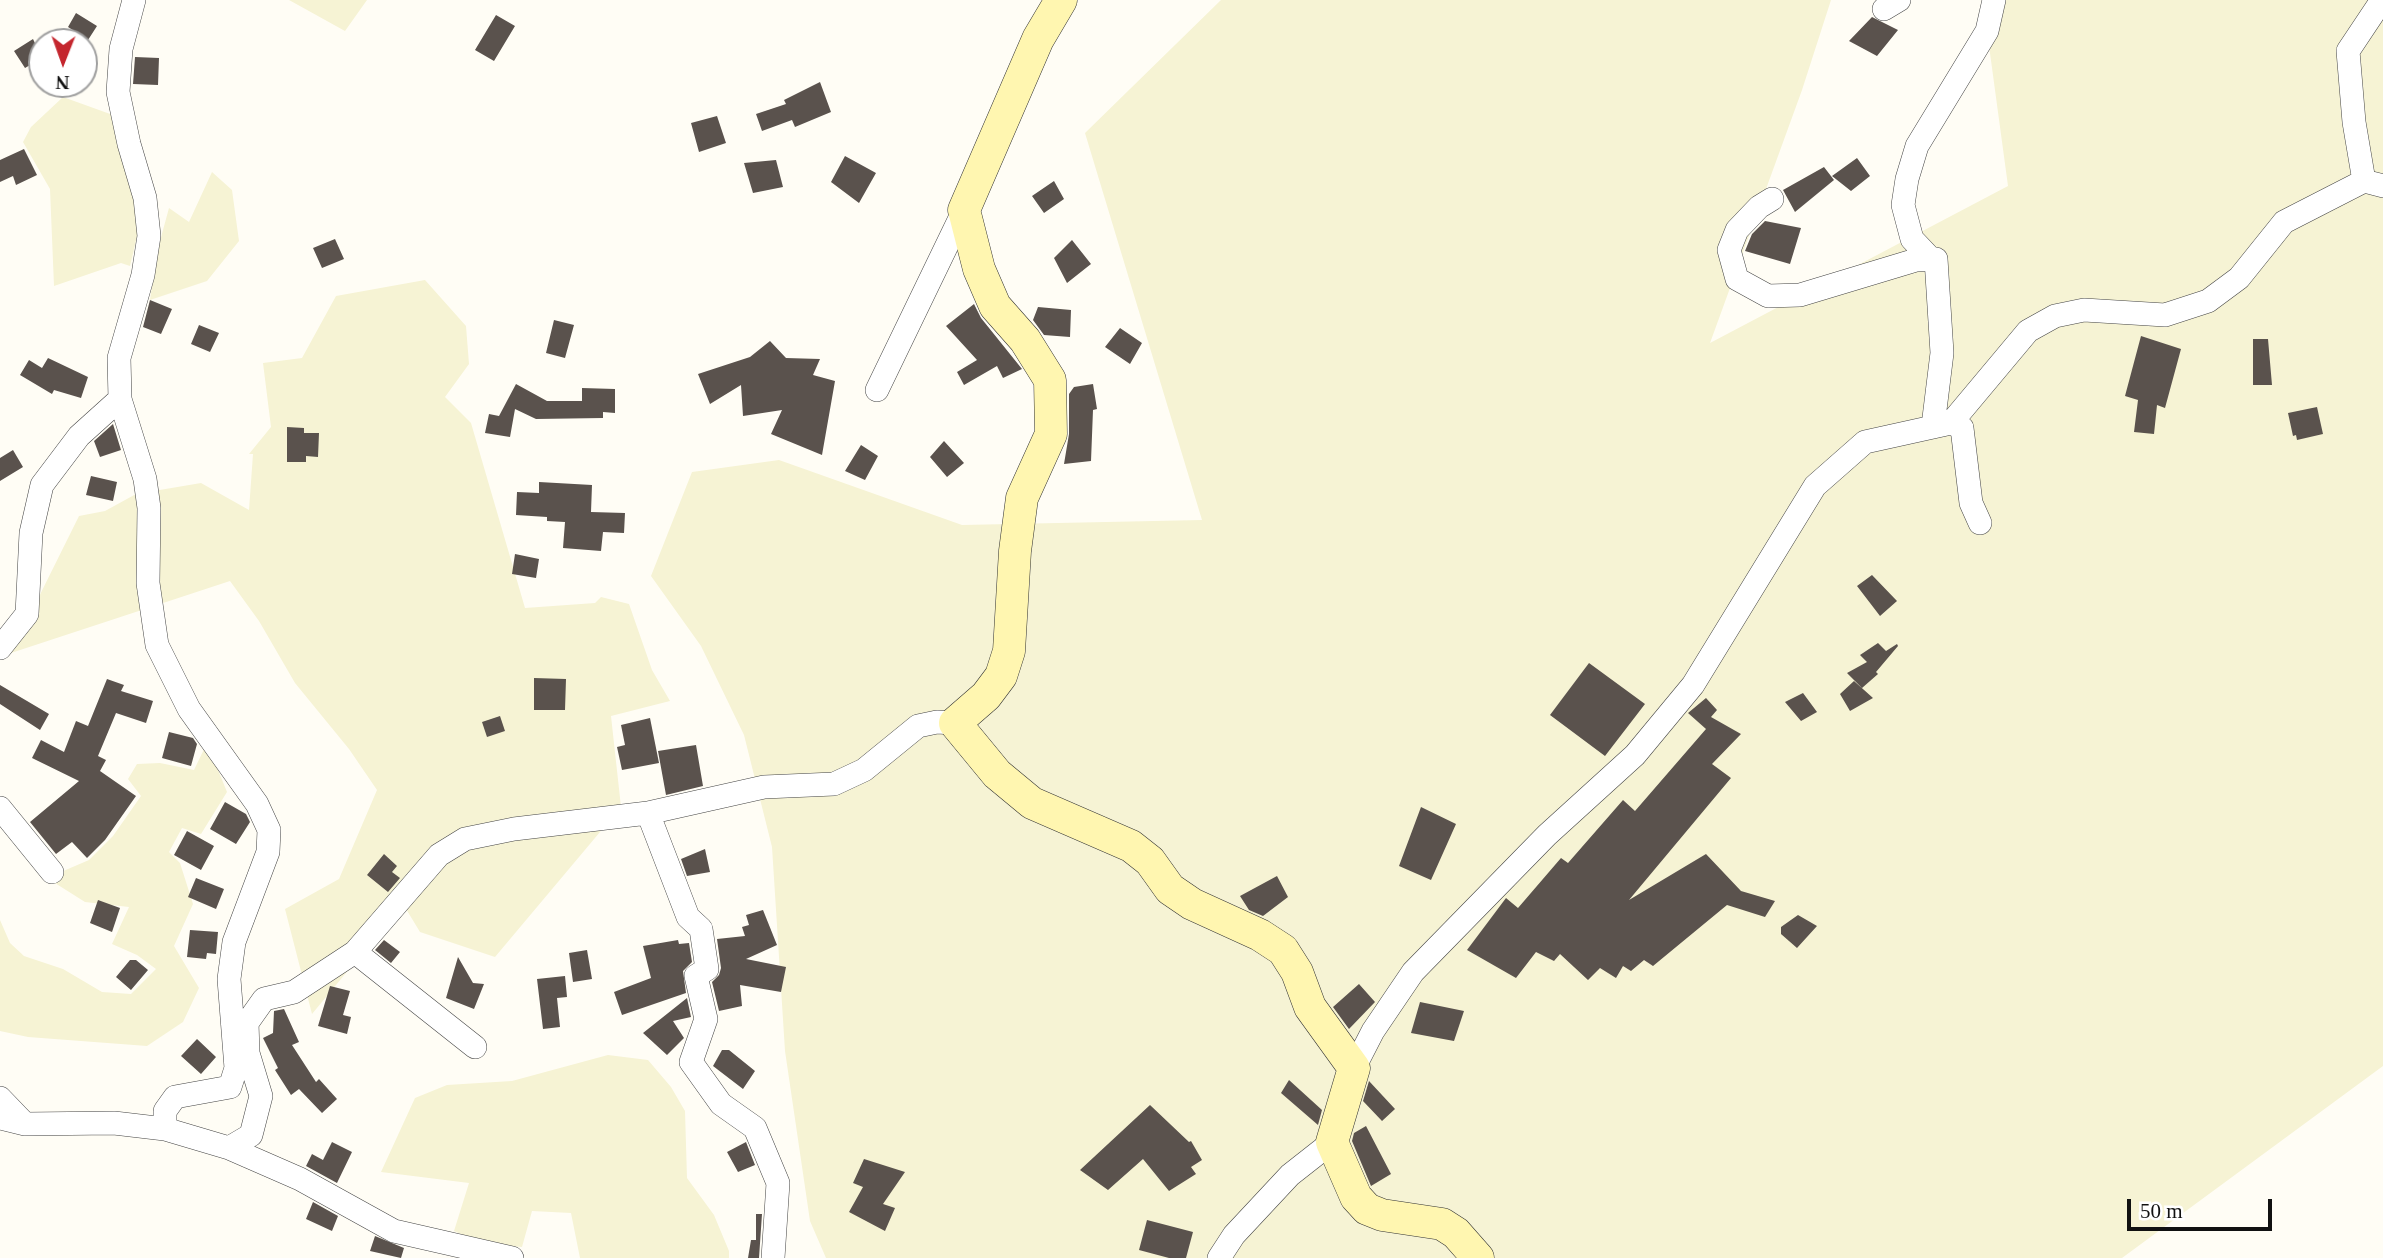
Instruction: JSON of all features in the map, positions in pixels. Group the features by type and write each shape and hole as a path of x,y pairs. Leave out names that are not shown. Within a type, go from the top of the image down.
{"street":[{"path":"134,0 121,49 118,92 129,144 145,198 149,236 143,275 119,358 120,399 145,480 149,508 148,583 157,645 189,709 257,804 269,830 268,852 234,942 229,979 236,1068 230,1087 174,1097 165,1111 165,1129"},
{"path":"877,390 964,210 1038,39 1060,0"},
{"path":"1931,260 1912,239 1903,205 1907,179 1917,146 1987,31 1994,0"},
{"path":"1942,424 2028,331 2055,316 2084,310 2165,315 2208,301 2239,278 2284,222 2374,183 2354,122 2348,51 2382,0"},
{"path":"1772,199 1759,206 1737,230 1729,250 1737,279 1768,296 1800,295 1916,260 1936,259 1942,424"},
{"path":"229,1148 251,1135 261,1096 248,1053 247,1023 264,999 294,992 355,951 439,855 465,839 514,829 648,813 764,787 834,784 864,770 918,726 936,722 955,723 986,696 1001,676 1009,651 1015,551 1022,498 1051,434 1050,380 1025,340 995,306 979,269 964,210"},
{"path":"0,648 27,614 31,533 42,485 79,436 120,399"},
{"path":"1219,1258 1234,1235 1290,1175 1332,1142 1354,1068 1373,1031 1413,972 1547,835 1635,755 1693,685 1815,486 1865,442 1942,424 1962,428 1971,503 1980,523"},
{"path":"955,723 997,774 1032,803 1131,846 1150,861 1170,889 1192,904 1283,950 1297,972 1310,1007 1354,1068"},
{"path":"0,808 52,872"},
{"path":"648,813 688,917 701,929 707,969 696,976 706,1019 691,1062 721,1104 755,1128 778,1183 773,1258"},
{"path":"355,951 475,1047"},
{"path":"0,1098 25,1124"},
{"path":"0,1118 25,1124 114,1123 165,1129 229,1148 300,1179 394,1231 512,1258"},
{"path":"1332,1142 1356,1197 1367,1209 1382,1215 1442,1224 1456,1233 1478,1258"}],"shaded area":[{"path":"289,0 367,0 345,31"},
{"path":"1221,0 1831,0 1802,90 1710,343 2008,186 1987,31 2003,0 2383,0 2383,1066 2122,1258 826,1258 810,1221 785,1051 772,847 744,735 701,646 651,576 692,472 779,460 962,525 1202,520 1085,133"},
{"path":"62,98 124,119 138,232 130,266 121,263 54,286 50,189 23,142 31,127"},
{"path":"212,172 232,190 239,241 207,281 150,300 157,252 169,208 189,222"},
{"path":"425,280 466,326 469,364 445,397 471,423 525,608 595,603 601,597 629,604 652,670 670,701 611,716 621,807 495,957 420,932 403,904 312,1014 285,909 339,879 377,790 349,749 295,683 259,621 230,581 11,653 79,516 105,511 136,494 201,483 249,510 253,454 249,454 271,427 263,363 302,358 336,296"},
{"path":"207,743 227,792 201,834 182,828 169,852 180,863 193,904 174,946 199,988 183,1022 147,1046 28,1037 0,1031 0,920 10,943 24,956 63,969 102,992 131,994 156,969 137,955 112,944 129,907 85,902 47,878 89,860 113,836 141,796 128,779 137,764 160,763 194,770"},
{"path":"608,1055 648,1060 671,1087 685,1111 687,1178 714,1215 729,1251 729,1258 580,1258 571,1213 532,1211 522,1247 482,1243 454,1231 469,1183 381,1172 415,1098 447,1085 512,1081"}],"building":[{"path":"76,13 97,26 96,28 68,27"},
{"path":"496,15 515,26 494,61 475,50"},
{"path":"1872,17 1898,30 1877,56 1849,41"},
{"path":"28,42 28,66 25,68 14,51"},
{"path":"135,57 159,58 158,85 133,84"},
{"path":"820,82 831,112 795,127 792,120 762,131 756,114 786,104 784,100"},
{"path":"717,116 726,143 699,152 691,123"},
{"path":"24,149 37,175 16,185 13,176 0,182 0,160"},
{"path":"845,156 876,173 859,203 831,182"},
{"path":"1857,158 1870,176 1851,191 1832,176"},
{"path":"776,160 783,187 753,193 744,163"},
{"path":"1824,167 1834,180 1795,212 1783,190"},
{"path":"1054,181 1064,199 1044,213 1032,196"},
{"path":"1765,221 1801,228 1790,264 1745,251 1752,234"},
{"path":"335,239 344,259 322,268 313,248"},
{"path":"1072,240 1091,264 1067,283 1054,258"},
{"path":"150,300 172,309 161,334 143,327"},
{"path":"974,304 981,318 1022,369 1003,378 997,366 964,385 957,372 977,360 946,326"},
{"path":"1038,307 1071,310 1070,337 1044,335 1033,320"},
{"path":"554,320 574,325 565,358 546,353"},
{"path":"199,325 219,333 210,352 191,344"},
{"path":"1120,328 1142,343 1130,364 1105,347"},
{"path":"2141,336 2181,349 2165,408 2157,405 2154,434 2134,432 2138,400 2125,396"},
{"path":"2253,339 2268,339 2272,385 2253,385"},
{"path":"770,341 786,358 820,359 813,375 835,381 822,455 771,434 782,410 743,416 741,385 710,404 698,374 750,357"},
{"path":"48,358 88,377 81,398 54,390 52,394 20,375 29,360 42,368"},
{"path":"516,384 547,401 582,401 582,388 615,389 615,413 603,412 603,418 536,419 515,409 510,437 485,433 489,414 499,416"},
{"path":"1093,384 1097,409 1093,410 1091,461 1064,464 1069,434 1069,394 1074,387"},
{"path":"2317,407 2323,434 2297,440 2296,435 2293,436 2288,413"},
{"path":"113,424 121,450 100,457 94,441"},
{"path":"287,427 304,428 304,433 319,433 318,457 306,456 306,462 287,462"},
{"path":"944,441 964,463 947,477 930,457"},
{"path":"861,445 878,456 865,480 845,471"},
{"path":"13,450 23,467 0,481 0,458"},
{"path":"91,476 117,482 113,501 86,495"},
{"path":"539,482 592,485 591,512 625,513 624,533 603,532 601,551 563,548 565,522 547,521 547,517 516,515 517,492 539,493"},
{"path":"515,554 539,559 536,578 512,574"},
{"path":"1872,575 1897,601 1880,616 1857,586"},
{"path":"1878,643 1886,651 1897,644 1898,646 1876,672 1878,674 1862,688 1847,673 1867,662 1860,655"},
{"path":"1589,663 1645,704 1605,756 1550,715"},
{"path":"534,678 566,679 565,710 534,710"},
{"path":"107,679 124,685 121,691 153,701 146,723 116,713 98,756 106,760 100,771 136,796 105,840 87,858 72,842 56,854 30,822 79,781 32,758 41,740 64,752 76,721 88,726"},
{"path":"1854,681 1873,698 1850,711 1840,694"},
{"path":"0,685 49,714 40,730 0,704"},
{"path":"1803,693 1817,712 1801,721 1785,702"},
{"path":"1706,698 1717,710 1711,717 1741,734 1712,764 1731,778 1629,900 1706,854 1741,891 1775,901 1765,917 1727,905 1653,966 1644,960 1631,971 1623,966 1616,978 1600,968 1588,980 1560,954 1554,961 1536,952 1516,978 1467,950 1506,898 1518,908 1561,858 1568,863 1623,800 1635,811 1706,729 1688,713"},
{"path":"500,716 505,731 487,737 482,722"},
{"path":"650,718 659,763 622,770 617,747 625,745 621,725"},
{"path":"169,732 193,738 197,744 191,766 162,758"},
{"path":"696,745 703,786 666,795 658,751"},
{"path":"225,802 246,814 250,822 236,844 210,829"},
{"path":"1421,807 1456,824 1431,880 1399,866"},
{"path":"187,831 214,846 201,870 174,855"},
{"path":"705,849 710,872 687,876 681,859"},
{"path":"384,854 397,866 392,872 400,878 388,892 367,875"},
{"path":"1277,876 1288,897 1263,916 1249,910 1240,896"},
{"path":"196,878 224,889 216,909 188,897"},
{"path":"98,900 120,908 112,932 90,923"},
{"path":"763,910 777,945 746,959 786,967 781,992 740,985 742,1006 719,1011 712,982 719,975 721,968 717,939 745,936 742,927 749,925 746,915"},
{"path":"1798,915 1817,926 1797,948 1781,934 1781,927"},
{"path":"190,930 218,932 216,954 207,953 206,959 187,957"},
{"path":"384,940 400,952 391,963 375,950"},
{"path":"678,940 679,944 689,943 692,962 683,971 686,993 622,1015 614,992 651,978 643,946"},
{"path":"587,950 592,979 573,982 569,953"},
{"path":"458,957 473,983 484,984 474,1009 446,998"},
{"path":"130,960 136,960 148,970 131,990 116,977"},
{"path":"565,976 567,997 557,998 560,1027 543,1029 537,979"},
{"path":"1359,984 1375,1002 1349,1029 1333,1007"},
{"path":"330,986 350,991 343,1015 351,1017 347,1034 318,1026"},
{"path":"687,998 691,1017 673,1021 684,1038 667,1055 643,1033"},
{"path":"1420,1002 1464,1011 1454,1041 1411,1033"},
{"path":"284,1009 299,1042 292,1045 316,1082 319,1079 337,1099 322,1113 299,1089 291,1095 275,1070 278,1068 263,1038 273,1033 274,1011"},
{"path":"197,1039 216,1057 201,1074 181,1056"},
{"path":"722,1050 729,1050 755,1071 743,1089 713,1066"},
{"path":"1289,1080 1322,1110 1318,1125 1281,1093"},
{"path":"1369,1081 1395,1109 1382,1121 1363,1101"},
{"path":"1150,1105 1191,1141 1202,1160 1191,1167 1196,1174 1169,1191 1143,1159 1108,1190 1080,1170"},
{"path":"1366,1126 1391,1174 1371,1186 1352,1141 1354,1133"},
{"path":"332,1142 352,1152 337,1183 306,1166 312,1154 323,1160"},
{"path":"746,1142 755,1165 738,1172 727,1152"},
{"path":"864,1159 905,1172 883,1204 895,1208 885,1231 849,1212 863,1187 853,1183"},
{"path":"313,1202 338,1216 332,1231 306,1219"},
{"path":"756,1214 762,1214 759,1258 748,1258 751,1240 756,1240"},
{"path":"1147,1220 1193,1232 1186,1258 1169,1258 1139,1250"},
{"path":"375,1236 404,1248 401,1258 370,1251"}]}
